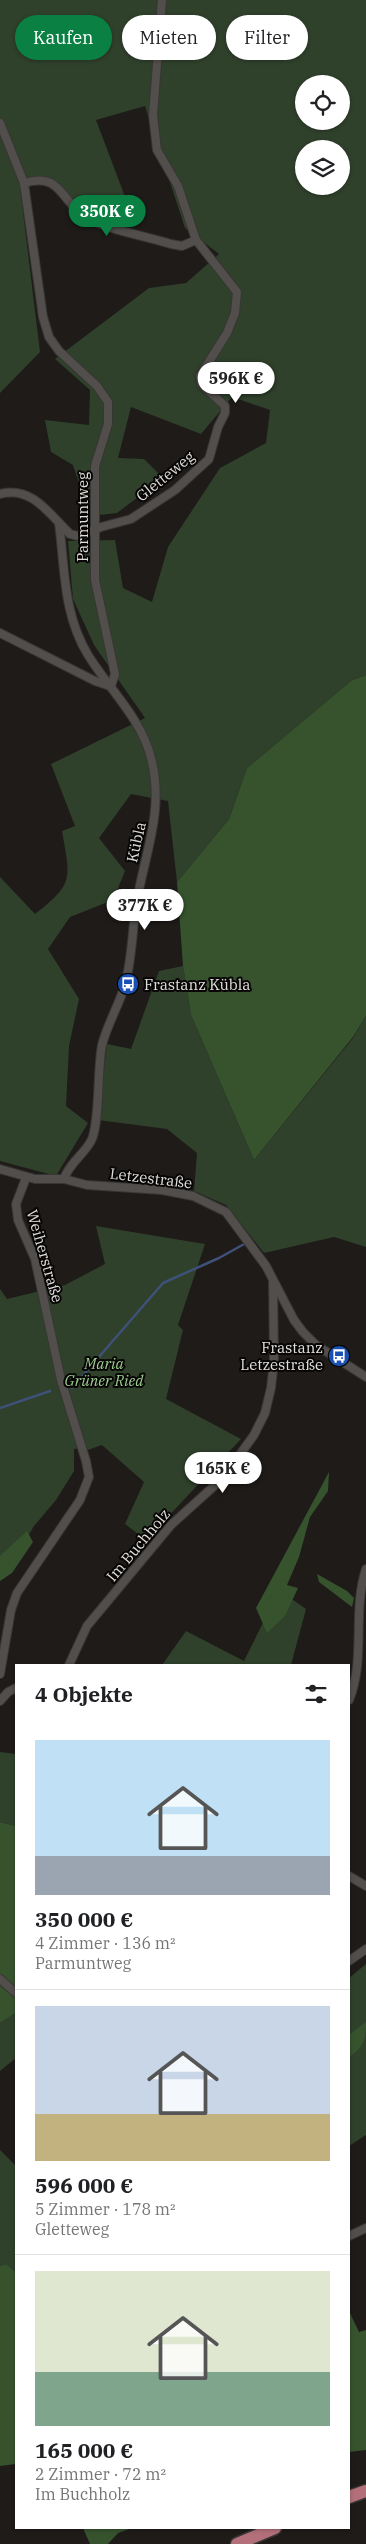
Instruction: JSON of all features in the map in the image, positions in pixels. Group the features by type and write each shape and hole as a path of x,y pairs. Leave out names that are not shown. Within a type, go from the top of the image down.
{"main road":[{"path":"350,2497 366,2491"},
{"path":"237,2544 273,2529"}],"street":[{"path":"24,183 40,178 53,183 75,207 96,222 182,246 196,240 178,186 157,150 154,135 162,0"},
{"name":"Parmuntweg","path":"0,123 24,183 43,317 49,337 59,351 97,386 108,402 108,424 95,466 95,580 115,674 111,686"},
{"name":"Gletteweg","path":"96,530 131,519 186,480 209,459 218,427 225,413 224,406 201,384 200,376 227,333 235,313 237,292 196,240"},
{"path":"0,494 18,492 29,496 70,534 78,536 96,530"},
{"name":"Kübla","path":"59,524 65,591 70,612 88,655 129,712 148,746 155,773 157,810 136,908 129,969 120,1001 103,1043 99,1068 95,1129 91,1141 66,1173 64,1179"},
{"path":"0,632 95,681 111,686"},
{"name":"Letzestraße","path":"0,1169 26,1178 64,1179 87,1185 162,1190 193,1196 226,1212 245,1234 273,1280 294,1320 303,1332 316,1345 366,1377"},
{"name":"Weiherstraße","path":"0,1674 10,1610 17,1593 80,1500 89,1477 86,1461 61,1380 34,1259 18,1220 16,1204 26,1178"},
{"name":"Im Buchholz","path":"69,1664 87,1626 171,1524 224,1478 254,1435 265,1413 272,1379 274,1361 273,1280"},
{"path":"350,1698 355,1688 359,1658 360,1591 366,1569"},
{"path":"0,1701 8,1692 15,1688"},
{"path":"350,1877 366,1886"},
{"path":"350,1960 366,1949"},
{"path":"0,1979 15,1992"},
{"path":"350,2236 366,2228"}],"green space":[{"path":"0,0 366,0 366,675 352,680 247,768 229,819 177,882 168,801 131,794 99,838 125,871 113,900 70,917 48,949 79,999 69,1046 66,1106 88,1123 56,1176 0,1161 0,877 35,914 57,895 63,887 68,870 62,831 75,826 51,764 145,718 94,645 73,599 68,541 115,540 123,588 152,602 168,547 220,468 266,443 270,410 232,397 201,434 131,407 118,458 144,459 163,478 117,513 90,516 73,465 51,452 45,420 89,425 90,390 55,359 149,288 186,283 219,254 185,228 145,106 96,120 135,223 84,221 47,183 20,187 40,352 0,393"},
{"path":"366,675 366,1016 353,1037 254,1160 191,1015 183,966 177,882 229,819 247,768 352,680"},
{"path":"183,966 191,1015 254,1160 353,1038 366,1016 366,1247 334,1237 264,1253 226,1205 194,1191 197,1153 167,1129 98,1120 107,1044 131,1049 159,971"},
{"name":"Maria Grüner Ried","path":"96,1226 205,1244 178,1325 183,1330 166,1399 241,1439 146,1540 125,1524 144,1482 102,1445 88,1450 84,1448 74,1449 74,1471 56,1500 34,1526 16,1556 0,1569 0,1289 7,1299 65,1285 105,1264"},
{"path":"329,1472 328,1491 310,1517 299,1557 287,1585 298,1588 285,1616 267,1633 256,1608"},
{"path":"27,1531 33,1542 12,1573 0,1581 0,1556"},
{"path":"317,1574 347,1591 354,1598 352,1607 319,1582"},
{"path":"279,1590 306,1609 291,1664 163,1664 186,1631 244,1661"},
{"path":"0,1752 15,1754 15,1826 0,1822"},
{"path":"0,1822 15,1826 15,2014 0,2023"},
{"path":"366,1964 366,2135 350,2145 350,1977"},
{"path":"15,2014 15,2059 0,2071 0,2023"},
{"path":"366,2022 363,2042 358,2050 350,2056 350,2034"},
{"path":"0,2150 15,2165 15,2271 6,2264 0,2266"},
{"path":"6,2264 15,2271 15,2464 0,2466 0,2266"},
{"path":"350,2313 359,2332 366,2330 366,2450 350,2452"},
{"path":"83,2529 129,2529 118,2533 108,2544 90,2544"}],"waterway":[{"path":"72,1388 163,1283 219,1258 246,1243"},
{"path":"0,1408 50,1391"}],"place":[{"name":"Frastanz Kübla","path":"128,984"},
{"name":"Frastanz Letzestraße","path":"339,1356"}]}
